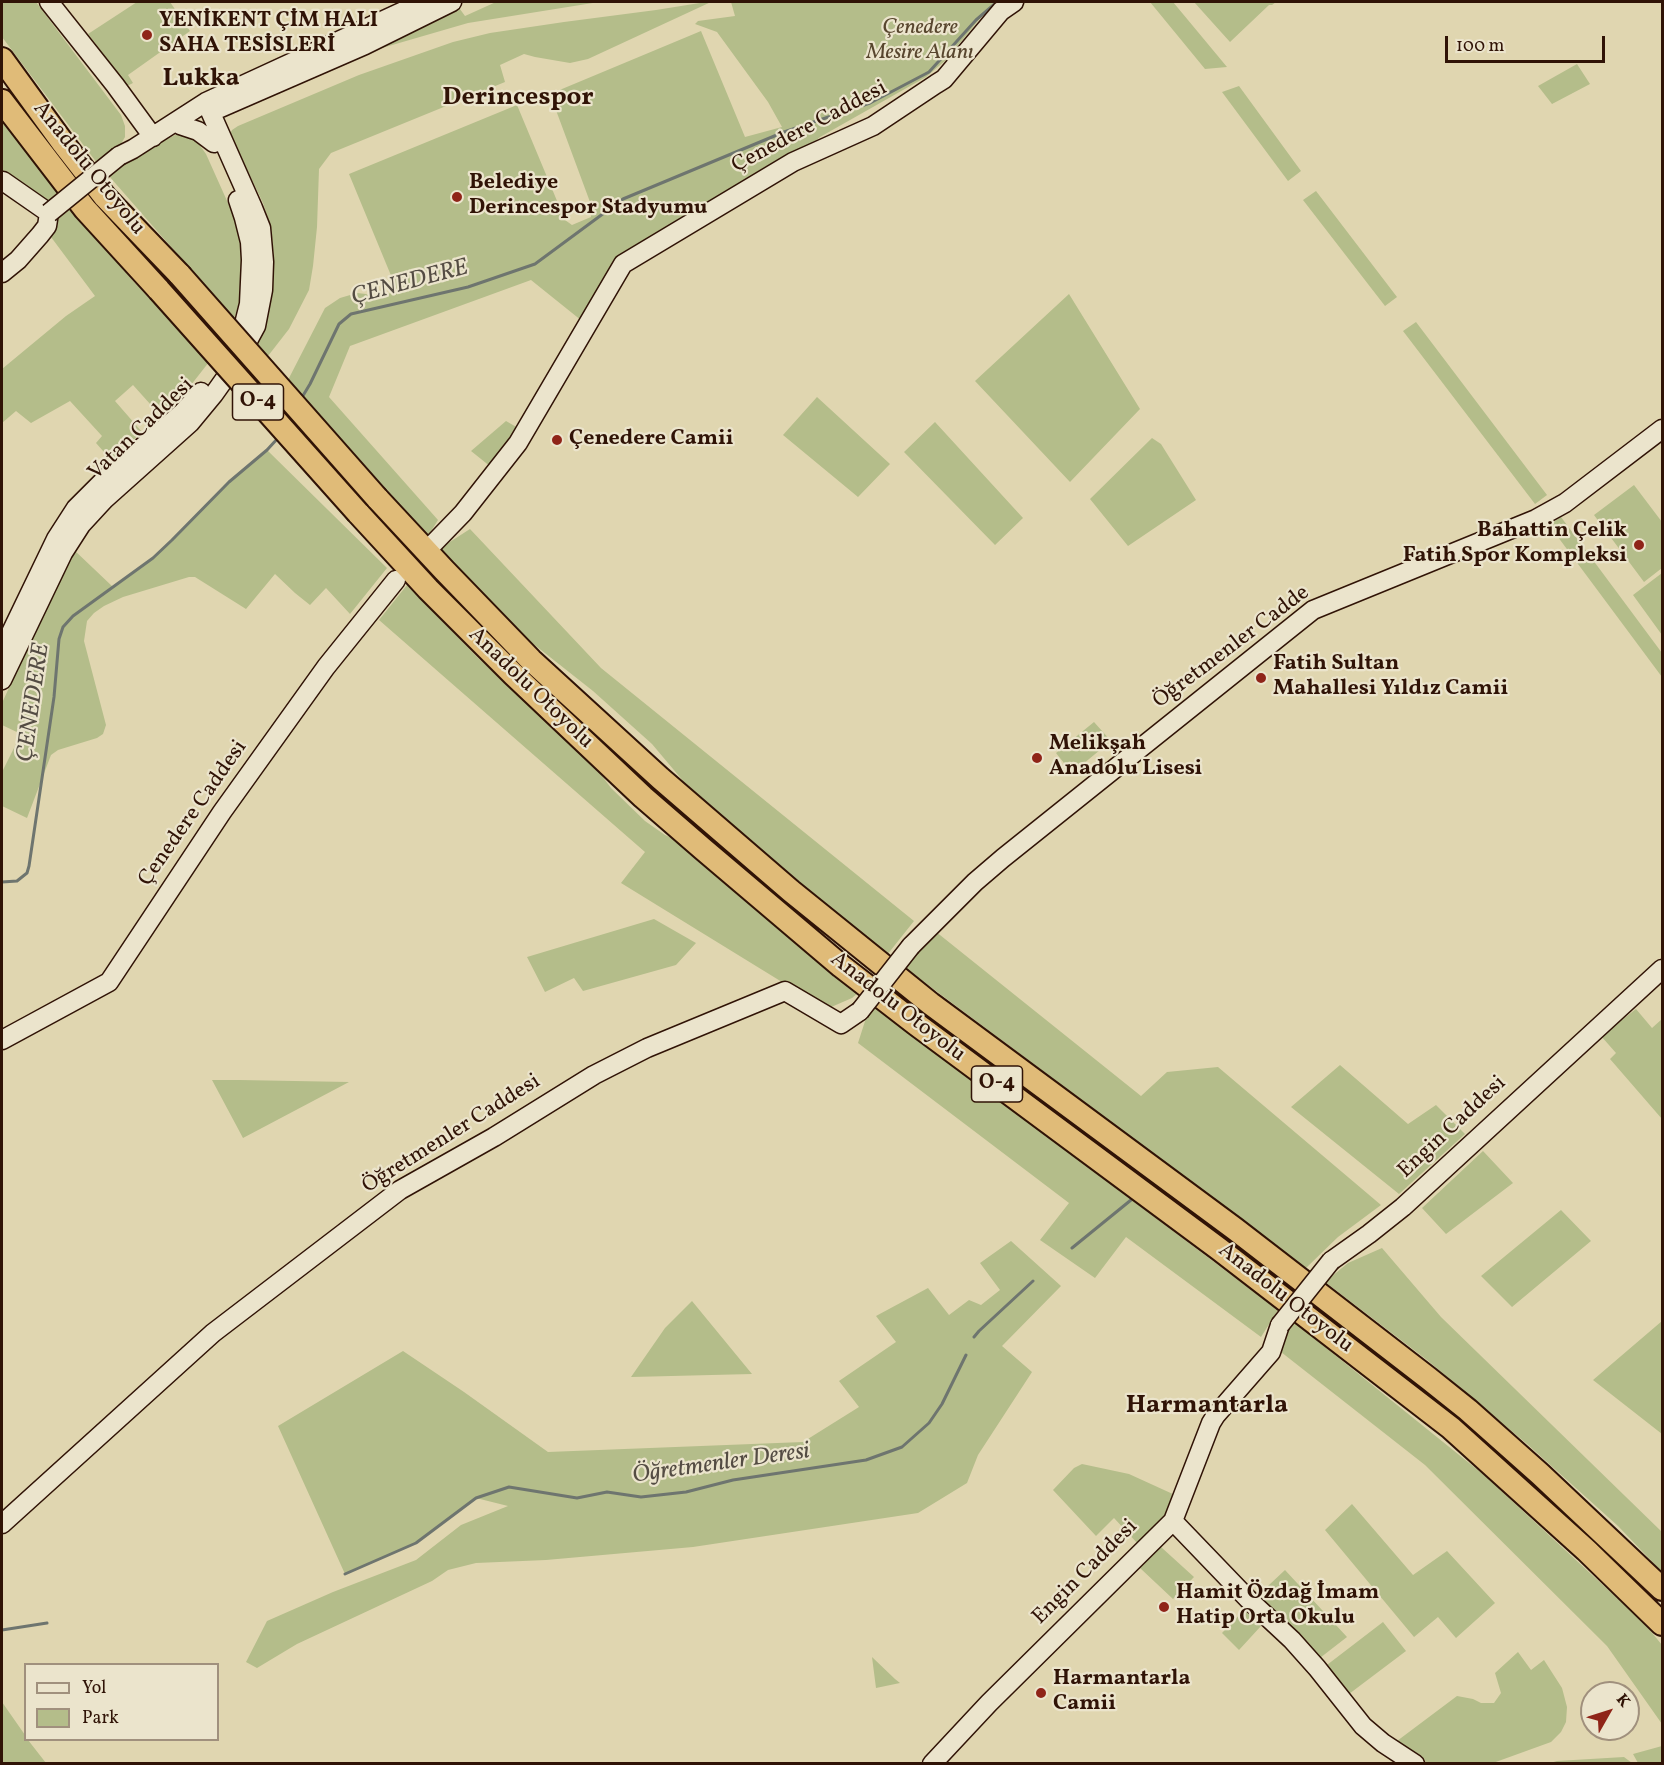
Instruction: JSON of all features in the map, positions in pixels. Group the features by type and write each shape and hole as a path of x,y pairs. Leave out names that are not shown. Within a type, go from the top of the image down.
{"highway":[{"name":"Anadolu Otoyolu","path":"2,59 105,197 180,275 377,498 531,660 660,778 856,945 1078,1114 1227,1222 1467,1410 1540,1474 1662,1589"},
{"name":"Anadolu Otoyolu","path":"2,101 85,209 428,589 513,674 644,797 850,973 1220,1249 1451,1428 1578,1542 1662,1624"}],"street":[{"path":"49,2 153,137"},
{"path":"119,156 180,122 423,2"},
{"path":"204,110 242,99 365,45 452,2"},
{"name":"Çenedere Caddesi","path":"432,545 463,513 518,443 623,264 793,162 873,126 944,79 1001,10 1014,2"},
{"path":"130,106 156,119 180,122 218,139 231,110 242,99"},
{"path":"2,273 24,254 40,235 47,226 49,213 127,148 132,131 130,106"},
{"name":"Vatan Caddesi","path":"2,680 63,554 81,525 112,492 190,423 236,363 256,326 263,290 263,240 254,208 204,110"},
{"name":"Vatan Caddesi","path":"2,651 67,520 86,497 192,403 237,339 246,319 249,304 250,242 218,139"},
{"path":"2,182 49,213"},
{"name":"Öğretmenler Cadde","path":"860,1011 911,946 975,882 1313,610 1536,519 1565,503 1662,429"},
{"name":"Çenedere Caddesi","path":"2,1040 109,982 222,812 326,667 396,579"},
{"name":"Engin Caddesi","path":"932,1764 989,1703 1173,1521 1216,1414 1271,1352 1280,1325 1331,1261 1403,1207 1662,969"},
{"name":"Öğretmenler Caddesi","path":"2,1524 213,1333 400,1190 612,1066 668,1038 785,991 841,1024 860,1011"},
{"path":"1173,1521 1248,1599 1292,1640 1363,1726 1383,1743 1415,1764"}],"green space":[{"path":"2,2 36,2 121,115 125,126 125,137 118,149 97,163 2,37"},
{"name":"YENİKENT ÇİM HALI SAHA TESİSLERİ","path":"137,2 170,2 190,31 128,75 133,83 127,86 88,34"},
{"path":"496,2 599,2 468,23 375,50 457,5 465,16"},
{"path":"711,2 588,59 570,63 524,54 500,65 505,82 331,153 319,169 317,227 309,290 289,329 268,356 255,342 270,287 274,258 271,227 263,203 230,134 232,130 359,75 453,42 490,33"},
{"name":"Çenedere Mesire Alanı","path":"731,2 999,2 986,11 946,60 926,77 820,137 793,162 623,263 587,325 531,280 350,346 329,397 438,520 428,536 288,380 325,308 340,298 357,293 377,299 397,290 349,174 517,105 565,220 572,225 591,217 590,202 550,94 701,31 745,137 782,127 768,102 717,32 695,24 698,21 735,16"},
{"path":"1150,2 1173,2 1227,67 1205,69"},
{"path":"1194,2 1276,2 1269,5 1230,42"},
{"path":"1577,64 1590,84 1552,104 1538,86"},
{"path":"1239,86 1301,171 1288,181 1222,92"},
{"path":"2,117 63,190 47,202 2,176"},
{"path":"185,132 194,137 206,154 232,212 242,246 239,303 234,319 109,176 143,152"},
{"path":"1316,191 1397,297 1385,306 1303,200"},
{"path":"70,207 133,281 209,362 180,399 160,415 133,385 115,401 142,432 111,460 96,443 102,436 70,401 31,423 16,411 2,423 2,369 66,316 95,296 51,237 60,216"},
{"path":"1069,294 1140,409 1070,482 975,381"},
{"path":"1416,322 1547,495 1535,504 1403,331"},
{"path":"817,397 890,464 858,497 783,435"},
{"path":"506,421 525,432 496,471 471,451"},
{"path":"935,422 1023,518 995,545 904,452"},
{"path":"1152,438 1161,444 1196,500 1128,546 1090,499"},
{"path":"267,450 387,568 350,614 326,588 310,605 275,574 246,609 195,577 123,597 104,606 87,621 84,641 106,725 103,734 58,750 51,755 27,818 2,806 2,772 21,734 2,725 2,703 73,549 113,587 153,558 229,482"},
{"name":"Bahattin Çelik Fatih Spor Kompleksi","path":"1634,485 1662,522 1662,568 1644,582 1594,515"},
{"path":"1561,517 1662,653 1662,677 1549,525"},
{"path":"470,529 601,668 914,921 887,955 782,868 684,782 652,744 593,691 522,635 439,549"},
{"path":"1662,573 1662,635 1633,595"},
{"path":"407,585 478,658 593,764 611,788 645,821 665,835 685,844 858,993 829,1008 808,998 621,883 645,852 379,620"},
{"path":"1094,722 1111,741 1072,773 1056,753"},
{"path":"654,919 696,943 676,965 583,991 574,978 545,992 527,957"},
{"path":"935,931 1141,1096 1167,1072 1218,1067 1381,1205 1338,1237 1306,1268 904,967"},
{"path":"875,1007 1278,1310 1261,1337 1126,1237 1095,1278 1040,1240 1069,1203 858,1043 867,1015"},
{"path":"1636,1009 1652,1028 1662,1019 1662,1119 1610,1059 1616,1053 1601,1036"},
{"path":"1340,1065 1408,1124 1436,1105 1465,1134 1399,1194 1291,1107"},
{"path":"212,1080 240,1080 349,1082 243,1138"},
{"path":"1483,1151 1513,1183 1446,1234 1422,1208"},
{"path":"1561,1210 1591,1241 1512,1307 1481,1276"},
{"path":"1011,1241 1061,1286 1002,1346 1032,1372 978,1455 967,1483 918,1513 693,1547 546,1560 476,1563 448,1570 432,1581 297,1644 257,1668 246,1662 267,1621 333,1592 416,1560 461,1525 508,1506 476,1498 416,1543 345,1574 278,1426 403,1351 548,1452 803,1442 859,1407 839,1381 896,1342 876,1316 928,1288 949,1315 969,1300 981,1305 1000,1290 980,1263"},
{"path":"1382,1248 1441,1317 1662,1532 1662,1572 1618,1526 1527,1444 1427,1360 1325,1282 1348,1263"},
{"path":"692,1301 752,1374 631,1377 665,1328"},
{"path":"1662,1321 1662,1434 1593,1380"},
{"path":"1294,1322 1484,1475 1644,1623 1662,1645 1662,1724 1640,1693 1640,1681 1632,1681 1607,1646 1425,1465 1281,1352"},
{"path":"1082,1464 1129,1474 1175,1495 1165,1515 1138,1544 1114,1518 1096,1536 1053,1490 1074,1468"},
{"path":"1352,1504 1413,1575 1447,1551 1495,1603 1456,1638 1438,1617 1414,1637 1325,1530"},
{"path":"1161,1547 1194,1577 1173,1599 1140,1568"},
{"path":"1285,1570 1347,1637 1316,1661 1253,1600"},
{"path":"1244,1610 1261,1626 1239,1650 1222,1633"},
{"path":"1383,1622 1406,1651 1345,1697 1323,1668"},
{"path":"1518,1652 1531,1670 1544,1660 1562,1688 1567,1707 1566,1722 1561,1732 1551,1742 1493,1763 1428,1763 1397,1741 1457,1696 1481,1703 1494,1703 1501,1693 1495,1673"},
{"path":"872,1657 895,1679 900,1683 876,1688"},
{"path":"2,1702 24,1734 24,1741 29,1741 46,1763 2,1763"},
{"path":"1662,1746 1662,1763 1638,1763 1633,1754"},
{"path":"1624,1757 1632,1763 1550,1763 1557,1761"}],"waterway":[{"name":"ÇENEDERE","path":"301,399 339,324 351,314 468,287 535,264 623,199 784,132 870,103 929,72 976,20 997,2"},
{"name":"ÇENEDERE","path":"2,882 17,881 27,873 29,866 54,697 59,639 63,627 73,616 153,558 229,482 278,438"},
{"name":"Öğretmenler Deresi","path":"1072,1248 1131,1200"},
{"name":"Öğretmenler Deresi","path":"974,1337 1033,1281"},
{"name":"Öğretmenler Deresi","path":"345,1574 416,1543 476,1498 509,1487 577,1498 607,1492 641,1497 686,1492 733,1480 866,1460 902,1447 929,1423 942,1404 966,1355"},
{"name":"Öğretmenler Deresi","path":"2,1630 47,1623"}],"place":[{"name":"YENİKENT ÇİM HALI SAHA TESİSLERİ","path":"147,35"},
{"name":"Belediye Derincespor Stadyumu","path":"457,197"},
{"name":"Çenedere Camii","path":"557,440"},
{"name":"Bahattin Çelik Fatih Spor Kompleksi","path":"1639,545"},
{"name":"Fatih Sultan Mahallesi Yıldız Camii","path":"1261,678"},
{"name":"Melikşah Anadolu Lisesi","path":"1037,758"},
{"name":"Hamit Özdağ İmam Hatip Orta Okulu","path":"1164,1607"},
{"name":"Harmantarla Camii","path":"1041,1693"}],"district":[{"name":"Lukka","path":"201,80"},
{"name":"Derincespor","path":"518,99"},
{"name":"Harmantarla","path":"1207,1407"}]}
